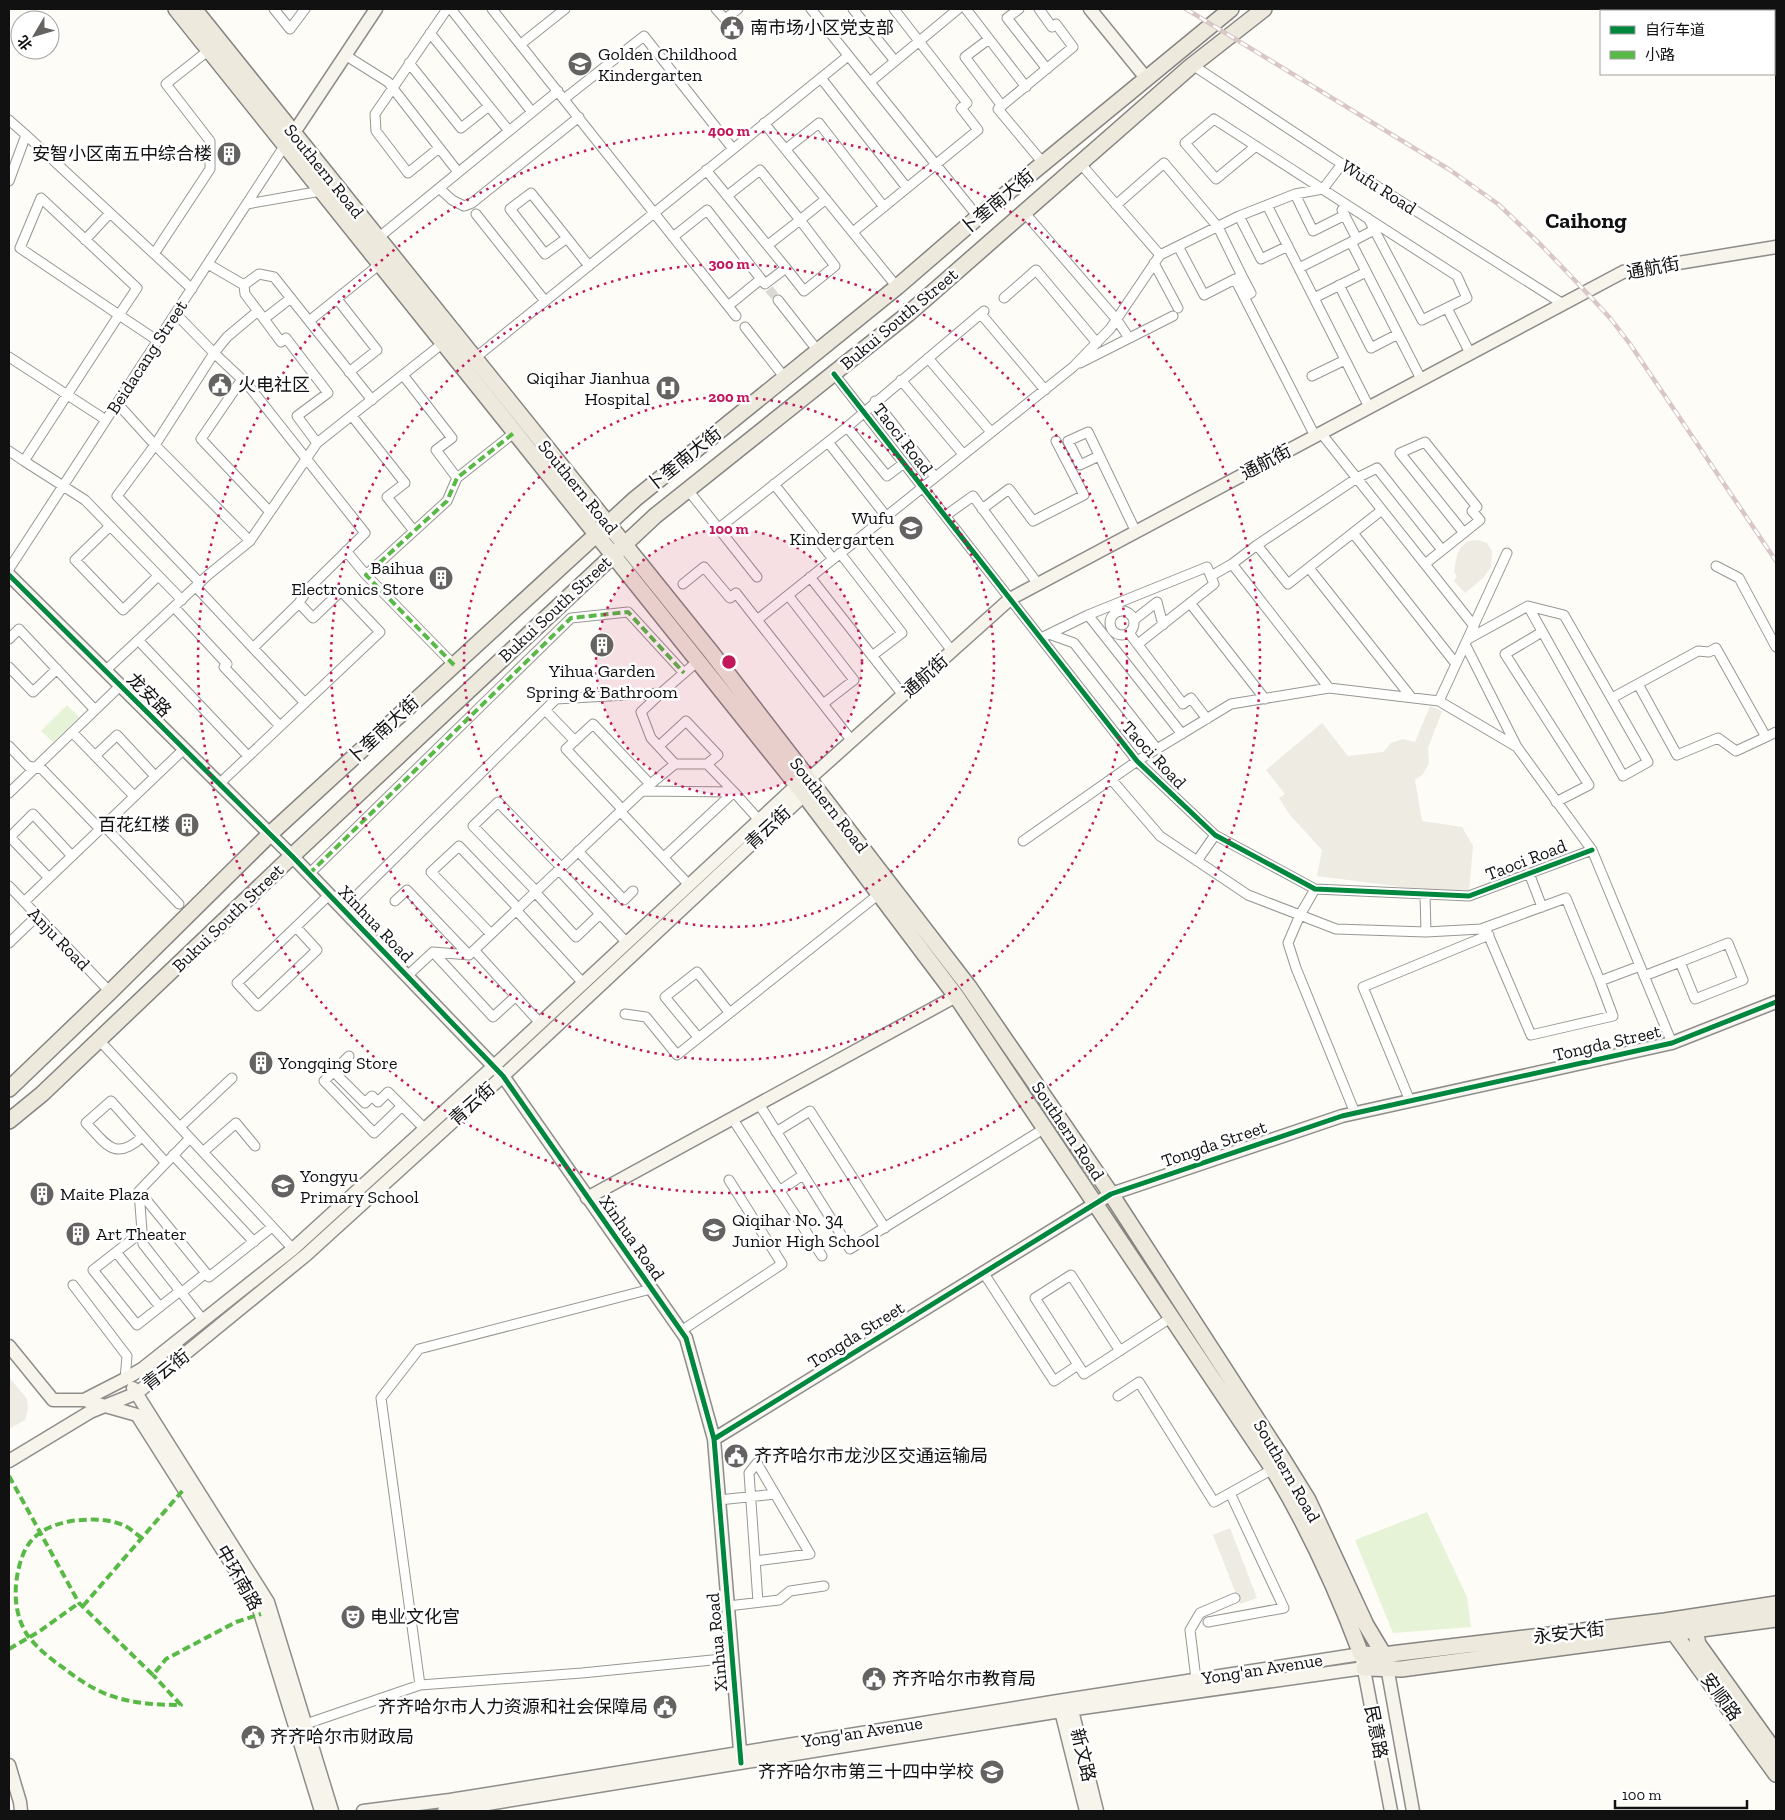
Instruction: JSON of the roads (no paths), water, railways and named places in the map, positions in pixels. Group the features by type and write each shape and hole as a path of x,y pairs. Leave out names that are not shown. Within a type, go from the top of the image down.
{"main road":[{"name":"Southern Road","path":"176,9 209,50 378,238 475,358 602,529 804,786 878,894 956,996 1274,1469 1296,1508 1351,1629 1362,1661"},
{"name":"Southern Road","path":"194,9 289,139 321,191 515,432 602,529"},
{"path":"289,139 376,9"},
{"path":"1090,9 1146,78"},
{"name":"卜奎南大街","path":"270,834 635,500 897,287 978,217 1231,9"},
{"name":"Bukui South Street","path":"9,1121 42,1094 292,856 655,516 908,314 1190,67 1264,9"},
{"name":"通航街","path":"804,786 1010,599 1623,272 1776,247"},
{"name":"Southern Road","path":"619,550 698,661 804,786 969,987 1111,1194 1308,1500 1366,1625 1386,1661"},
{"name":"龙安路","path":"9,575 270,834"},
{"name":"青云街","path":"84,1400 142,1369 293,1249 494,1066 759,820 804,786"},
{"name":"青云街","path":"9,1461 90,1412 137,1393 306,1256 503,1076 804,786"},
{"name":"Bukui South Street","path":"9,1089 270,834"},
{"name":"Xinhua Road","path":"270,834 503,1076 686,1338 714,1439 741,1758"},
{"path":"587,1198 956,996"},
{"name":"Tongda Street","path":"714,1439 1095,1202 1111,1194 1342,1116 1672,1043 1776,1002"},
{"path":"9,1346 53,1400 84,1400"},
{"name":"中环南路","path":"126,1379 137,1393 268,1602 321,1811"},
{"name":"中环南路","path":"84,1400 138,1415 258,1606 332,1811"},
{"name":"永安大街","path":"1386,1661 1401,1669 1674,1633 1694,1624 1776,1604"},
{"name":"永安大街","path":"1362,1661 1386,1661 1665,1621 1694,1624 1776,1619"},
{"name":"安顺路","path":"1665,1621 1776,1774"},
{"name":"安顺路","path":"1694,1624 1698,1644 1776,1753"},
{"name":"民意路","path":"1362,1661 1391,1811"},
{"name":"Yong'an Avenue","path":"1065,1705 1196,1679 1362,1661"},
{"name":"Yong'an Avenue","path":"444,1811 741,1758 1065,1705 1362,1661"},
{"name":"民意路","path":"1386,1661 1413,1811"},
{"name":"新文路","path":"1065,1705 1086,1811"},
{"name":"新文路","path":"1065,1705 1097,1811"},
{"path":"9,1765 21,1811"},
{"name":"Yong'an Avenue","path":"363,1811 475,1805"}],"street":[{"path":"274,9 290,29 305,9"},
{"path":"439,148 408,173 376,132 375,114 447,9"},
{"path":"451,9 532,112"},
{"path":"492,9 736,316"},
{"path":"521,44 566,9"},
{"path":"716,9 725,19 738,9"},
{"path":"811,9 978,217"},
{"path":"853,9 895,61"},
{"path":"853,232 978,130 961,108 967,103 894,9"},
{"path":"870,82 958,9"},
{"path":"966,9 1026,86"},
{"path":"1019,9 1007,18 1047,69"},
{"path":"1039,9 1052,27 1056,24 1073,47 998,109 1043,163"},
{"path":"430,34 509,131"},
{"path":"564,99 644,36 733,149"},
{"path":"989,39 965,57 1002,106"},
{"path":"154,254 210,169 210,141 166,84 209,50"},
{"path":"346,55 388,82 458,172"},
{"path":"475,358 848,56"},
{"path":"409,63 461,128 489,106"},
{"name":"Wufu Road","path":"1196,68 1342,164 1562,304"},
{"path":"821,78 907,188"},
{"path":"378,238 558,91"},
{"path":"439,188 452,200 464,206 472,203 579,118"},
{"path":"1256,146 1216,179 1185,144 1214,119 1323,189 1335,197 1368,218 1456,276 1467,298 1422,320 1368,218"},
{"path":"9,120 192,289"},
{"path":"764,123 897,287"},
{"path":"786,149 819,123 884,207"},
{"path":"10,174 26,135"},
{"name":"Beidacang Street","path":"9,569 289,139"},
{"path":"1080,163 1160,255"},
{"path":"1116,205 1164,163 1218,227 1244,297 1318,435 1357,478 1474,626"},
{"path":"757,620 1073,367 1117,320 1160,255 1239,216 1295,194 1323,189 1342,164"},
{"path":"706,170 727,196 768,245 804,291 835,266 760,170 727,196"},
{"path":"247,204 321,191"},
{"path":"566,238 545,254 510,209 531,193 589,266"},
{"path":"1295,194 1313,231 1345,215"},
{"path":"1335,197 1345,215 1366,272 1421,379"},
{"path":"24,461 68,395 120,315 137,288 41,198 20,248 120,315 158,341"},
{"path":"768,245 826,199"},
{"path":"1267,205 1369,407"},
{"path":"674,237 707,210 765,284"},
{"path":"1024,212 1117,320 1129,338"},
{"path":"85,240 110,213"},
{"path":"476,214 545,301"},
{"path":"1239,216 1261,259 1288,246"},
{"path":"1299,268 1374,230"},
{"path":"1178,246 1204,295 1238,278"},
{"path":"1073,367 1175,312 1154,263"},
{"path":"208,264 244,285 246,294 261,315 282,342 286,338 328,393 297,416 317,443"},
{"path":"309,321 380,264"},
{"path":"728,306 765,284 786,268"},
{"path":"1004,298 1036,270 1097,343"},
{"path":"1314,298 1366,272"},
{"path":"244,285 259,274 274,277 372,400"},
{"path":"1340,285 1371,348 1398,334"},
{"path":"291,298 227,337 214,353 155,445 118,496 305,704"},
{"path":"337,299 377,350 349,372"},
{"path":"778,300 818,351"},
{"path":"1447,308 1470,353"},
{"path":"719,528 864,413 875,401 982,313 1045,390"},
{"path":"176,314 242,379 365,533 307,590 299,604 253,648"},
{"path":"745,327 785,378"},
{"path":"105,671 198,585 250,541 317,443 443,343"},
{"path":"9,357 106,420"},
{"path":"928,358 991,432"},
{"path":"1312,376 1345,360"},
{"name":"Taoci Road","path":"834,374 1010,599 1045,636 1136,762 1214,835 1315,890 1469,896 1592,850"},
{"path":"403,375 452,438 436,450 457,478"},
{"path":"242,379 201,439 270,512"},
{"path":"901,380 963,454"},
{"path":"875,401 935,477"},
{"path":"117,403 155,445 250,541"},
{"path":"352,416 405,483 387,497 414,532"},
{"path":"847,426 887,476 904,463"},
{"path":"366,575 447,501 457,478 515,432"},
{"path":"982,509 1009,489 1033,521 1084,495 1056,440"},
{"path":"828,442 886,516"},
{"path":"1425,564 1442,550 1464,533 1480,520 1472,510 1477,507 1425,442 1400,454 1464,533"},
{"path":"9,451 85,500 182,600"},
{"path":"1099,456 1136,532"},
{"path":"1211,576 1232,564 1357,478 1378,468 1442,550"},
{"path":"774,484 902,633 872,656"},
{"path":"688,490 757,576"},
{"path":"945,516 973,496 1038,584"},
{"path":"1257,545 1288,584 1382,510"},
{"path":"110,526 75,560 123,610 158,576"},
{"path":"1353,533 1456,664"},
{"path":"863,534 952,650"},
{"path":"346,552 454,665"},
{"path":"1439,701 1507,553"},
{"path":"1232,564 1329,688"},
{"path":"1716,566 1739,578 1776,648"},
{"path":"683,584 704,567 730,598 736,594 852,741"},
{"path":"1045,636 1091,619 1207,567 1214,584 1138,644"},
{"path":"1309,568 1411,697"},
{"path":"810,577 903,695"},
{"path":"219,784 380,632 341,592 313,618 299,604"},
{"path":"788,595 854,680 823,704"},
{"path":"1134,620 1157,602 1163,625"},
{"path":"1190,604 1265,699"},
{"path":"1466,641 1528,606 1564,615 1648,762 1623,776 1528,606"},
{"path":"174,607 226,664 224,667 279,726"},
{"path":"1091,619 1114,615 1121,611 1129,613 1134,620 1134,627 1129,633 1118,635 1112,630 1110,622 1114,615"},
{"path":"309,874 571,618 628,612 684,673"},
{"path":"1091,619 1182,734"},
{"path":"9,639 19,629 95,710"},
{"path":"1542,632 1505,654 1589,785 1556,802"},
{"path":"1129,633 1183,704 1191,698 1207,719"},
{"path":"1045,636 1074,642 1157,749"},
{"path":"138,640 248,756"},
{"path":"1466,641 1517,748 1592,850 1672,1043"},
{"path":"1612,698 1698,651 1709,652 1716,648 1766,737"},
{"path":"675,764 651,738 641,712 698,661"},
{"path":"9,667 33,692 57,669"},
{"path":"1638,684 1676,754 1718,738 1736,752 1776,732"},
{"path":"9,793 120,686"},
{"path":"1023,841 1136,762 1231,704 1329,688 1439,701 1517,748"},
{"path":"343,909 556,699 661,693"},
{"path":"545,710 575,741"},
{"path":"407,976 433,952 472,952 650,784 675,764 708,764 718,755 686,721 659,746"},
{"path":"650,784 593,724 566,749 689,885"},
{"path":"72,732 134,796"},
{"path":"95,756 117,735 156,776"},
{"path":"9,746 28,766 42,769 96,825 107,829 179,904"},
{"path":"24,902 184,749"},
{"path":"708,764 759,820"},
{"path":"1111,779 1160,836 1248,895 1336,929 1426,932 1487,931"},
{"path":"642,791 734,792"},
{"path":"664,857 734,792"},
{"path":"600,914 576,936 473,826 498,802 627,943"},
{"path":"49,878 9,836 33,814 72,856"},
{"path":"1197,861 1214,835"},
{"path":"491,934 431,872 459,846 583,984"},
{"path":"578,851 624,900 633,892"},
{"path":"1529,874 1542,907"},
{"name":"Anju Road","path":"9,886 110,992"},
{"path":"395,901 407,890 472,952 540,1023"},
{"path":"1315,890 1300,915 1288,943 1296,968 1355,1113"},
{"path":"626,1014 646,1017 677,1054 878,894"},
{"path":"1425,894 1426,932"},
{"path":"296,927 317,950 258,1006 237,983 296,927 330,895"},
{"path":"1410,1101 1363,987 1487,931 1542,907 1566,898 1613,1016 1531,1035 1487,931"},
{"path":"9,943 37,916"},
{"path":"1644,976 1728,943 1743,980 1695,999 1680,962"},
{"path":"433,952 493,1017 516,996"},
{"path":"1600,981 1640,966"},
{"path":"698,1037 665,997 696,972 729,1012"},
{"path":"99,1040 293,1249"},
{"path":"349,1056 324,1081 374,1133 402,1106"},
{"path":"333,1071 365,1103"},
{"path":"180,1127 232,1078"},
{"path":"355,1113 372,1096 378,1102 388,1092 425,1129"},
{"path":"142,1137 123,1150 110,1147 86,1123 111,1101 166,1163"},
{"path":"759,1104 850,1250 1045,1128"},
{"path":"776,1132 810,1111 885,1228"},
{"path":"732,1118 822,1256"},
{"path":"203,1152 236,1123 255,1146"},
{"path":"190,1138 139,1191 143,1244 203,1320"},
{"path":"173,1155 254,1242"},
{"path":"780,1191 803,1176"},
{"path":"681,1331 782,1264 729,1180"},
{"path":"139,1191 209,1277 272,1227"},
{"path":"142,1232 93,1270 137,1326 206,1273"},
{"path":"116,1252 160,1307"},
{"path":"983,1272 1054,1381 1078,1365"},
{"path":"1120,1351 1071,1275 1035,1298 1084,1374 1120,1351 1172,1317"},
{"path":"73,1285 127,1356 126,1379"},
{"path":"420,1685 381,1398 419,1349 651,1289"},
{"path":"1118,1396 1140,1382 1214,1502 1274,1469"},
{"path":"755,1561 810,1554 756,1463 749,1473 750,1496 758,1602"},
{"path":"1208,1622 1284,1608 1230,1493"},
{"path":"719,1500 775,1494"},
{"path":"728,1606 779,1600 790,1590 824,1586"},
{"path":"1196,1679 1190,1630 1200,1613 1235,1598"},
{"path":"300,1726 420,1685 582,1673 732,1658"}],"tunnel":[{"path":"769,289 778,300"}],"railway":[{"path":"1186,9 1450,170 1498,204 1540,244 1610,318 1630,344 1776,561"}],"place":[{"name":"南市场小区党支部","path":"732,28"},
{"name":"Golden Childhood Kindergarten","path":"580,64"},
{"name":"安智小区南五中综合楼","path":"229,154"},
{"name":"火电社区","path":"220,385"},
{"name":"Qiqihar Jianhua Hospital","path":"668,388"},
{"name":"Wufu Kindergarten","path":"911,528"},
{"name":"Baihua Electronics Store","path":"441,578"},
{"name":"Yihua Garden Spring & Bathroom","path":"602,645"},
{"name":"百花红楼","path":"187,825"},
{"name":"Yongqing Store","path":"261,1063"},
{"name":"Yongyu Primary School","path":"283,1186"},
{"name":"Maite Plaza","path":"42,1194"},
{"name":"Qiqihar No. 34 Junior High School","path":"714,1230"},
{"name":"Art Theater","path":"78,1234"},
{"name":"齐齐哈尔市龙沙区交通运输局","path":"736,1456"},
{"name":"电业文化宫","path":"353,1617"},
{"name":"齐齐哈尔市教育局","path":"874,1679"},
{"name":"齐齐哈尔市人力资源和社会保障局","path":"665,1707"},
{"name":"齐齐哈尔市财政局","path":"253,1737"},
{"name":"齐齐哈尔市第三十四中学校","path":"992,1772"}],"district":[{"name":"Caihong","path":"1586,220"}]}
